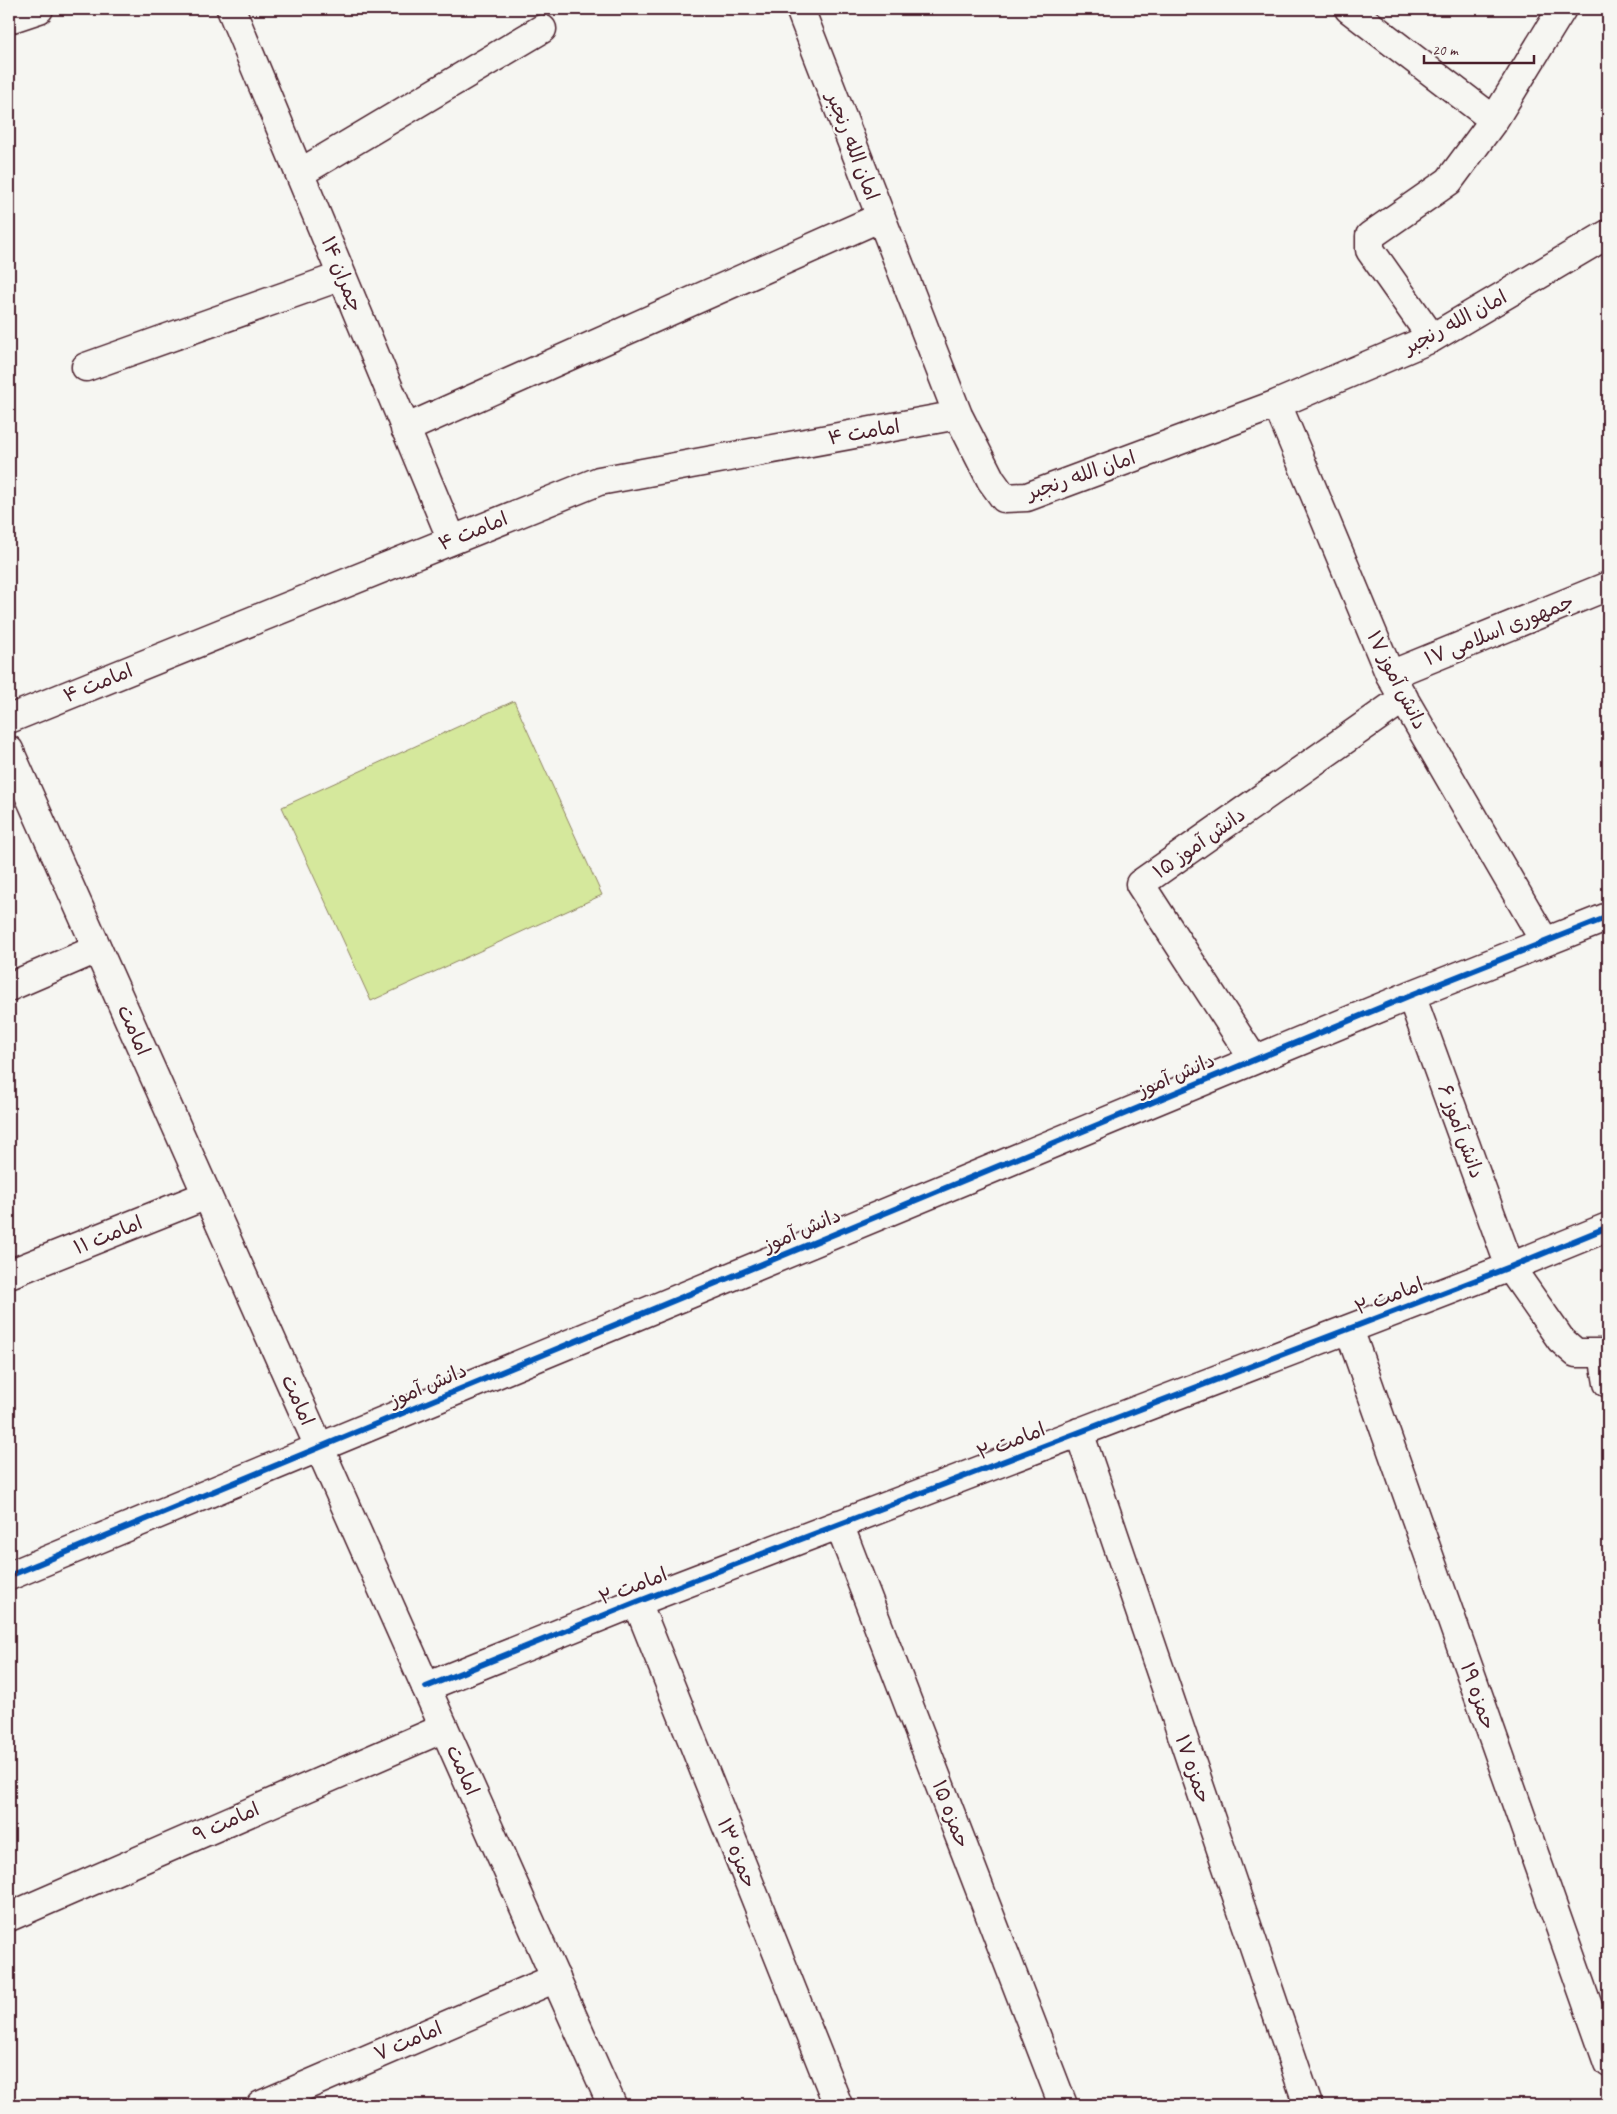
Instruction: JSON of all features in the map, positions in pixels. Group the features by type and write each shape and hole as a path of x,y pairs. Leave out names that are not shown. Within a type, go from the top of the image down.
{"street":[{"path":"9,19 39,9"},
{"name":"چمران ۱۴","path":"231,9 452,540"},
{"name":"امان الله رنجبر","path":"800,9 958,415 991,480 1004,498 1027,497 1277,404 1432,338 1608,234"},
{"path":"1348,9 1494,120"},
{"path":"1432,338 1370,250 1370,236 1449,181 1494,120 1562,9"},
{"path":"300,173 542,29"},
{"path":"405,429 881,217"},
{"path":"86,367 342,276"},
{"name":"دانش آموز ۱۷","path":"1277,404 1390,675 1546,942"},
{"name":"امامت ۴","path":"9,719 599,481 958,415"},
{"name":"جمهوری اسلامی ۱۷","path":"1390,675 1608,586"},
{"name":"دانش آموز ۱۵","path":"1254,1060 1140,884 1404,698"},
{"name":"امامت","path":"9,750 612,2105"},
{"name":"دانش آموز","path":"9,1576 1411,995 1608,917"},
{"path":"9,988 97,949"},
{"name":"دانش آموز ۶","path":"1411,995 1510,1267 1561,1340 1576,1353 1605,1353"},
{"name":"امامت ۱۱","path":"9,1274 207,1195"},
{"name":"امامت ۲","path":"426,1687 637,1602 1510,1267 1608,1227"},
{"name":"حمزه ۱۹","path":"1349,1328 1608,2063"},
{"path":"1605,1353 1608,1383"},
{"name":"حمزه ۱۷","path":"1079,1432 1308,2105"},
{"name":"حمزه ۱۵","path":"840,1524 1063,2105"},
{"name":"حمزه ۱۳","path":"637,1602 838,2105"},
{"name":"امامت ۹","path":"9,1917 444,1728"},
{"name":"امامت ۷","path":"261,2105 556,1978"}],"green space":[{"path":"514,701 602,895 371,1001 282,807"}],"cycle path":[{"path":"9,1576 1411,995 1608,917"},
{"path":"426,1687 637,1602 1510,1267 1608,1227"}]}
